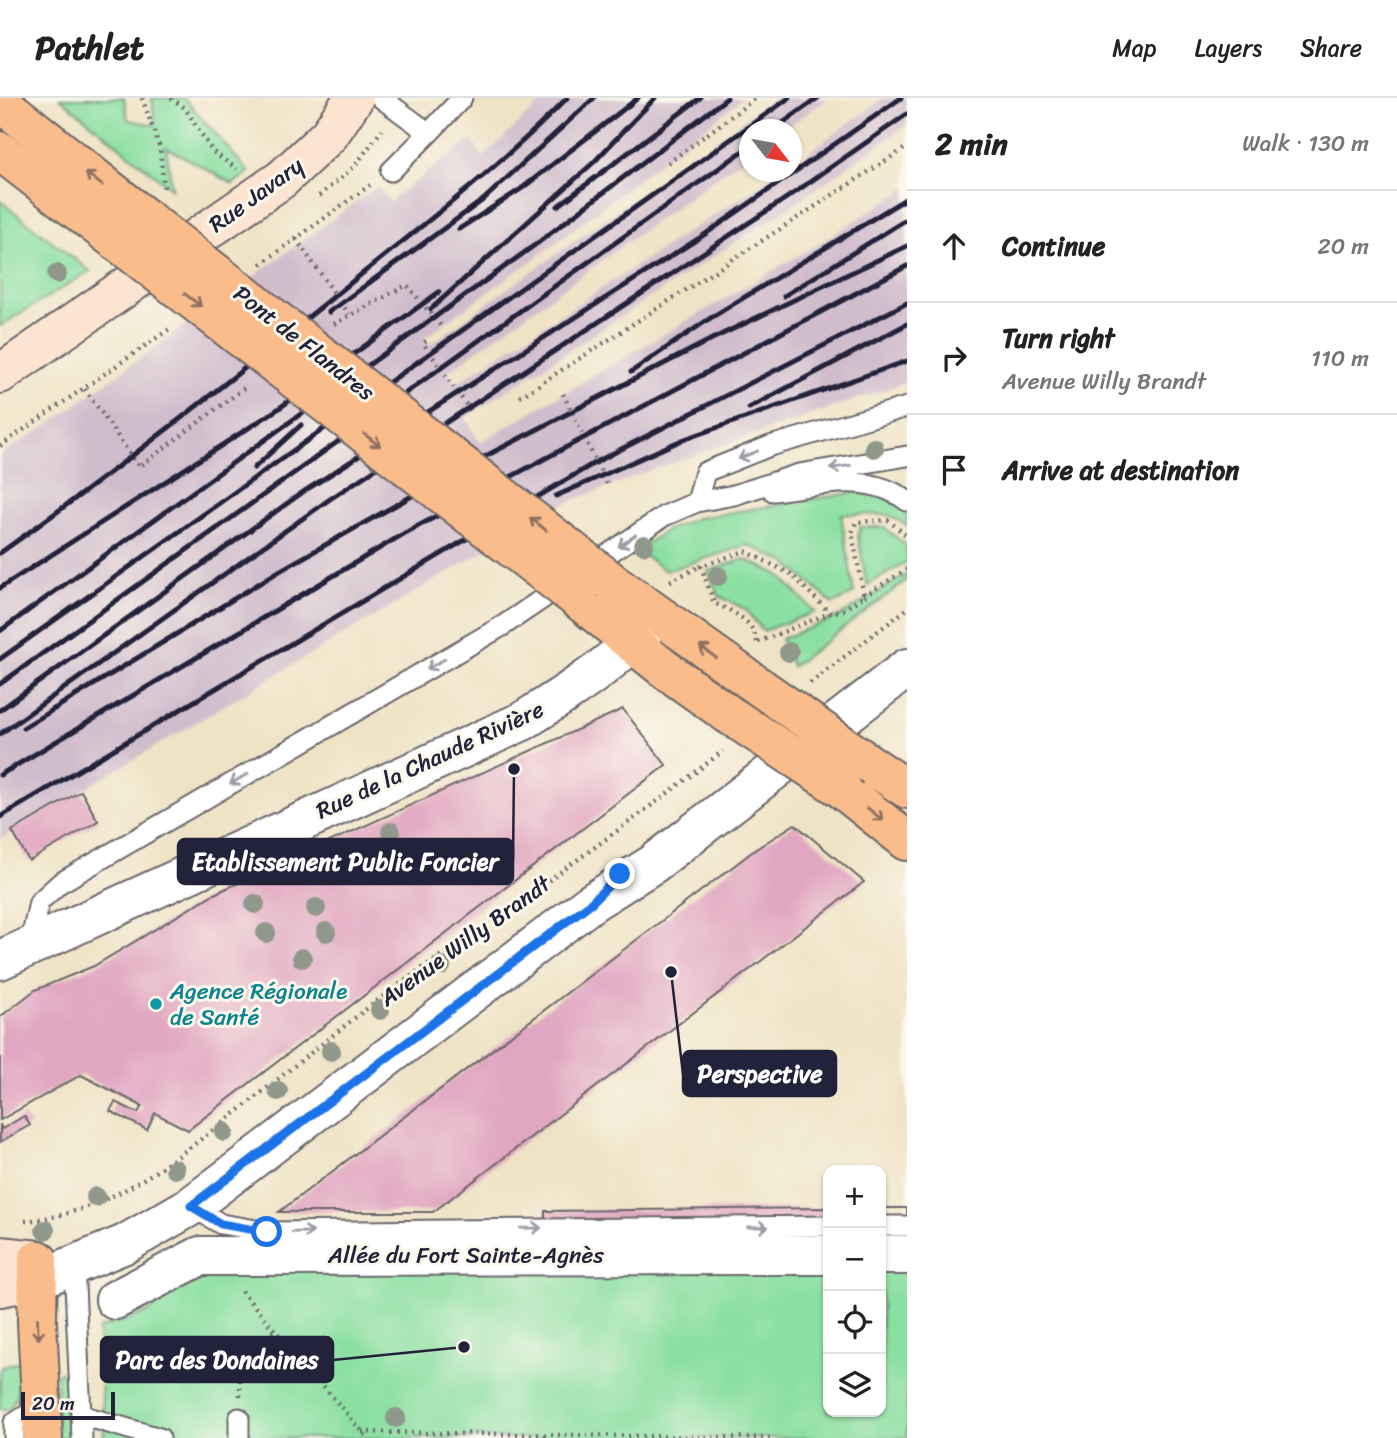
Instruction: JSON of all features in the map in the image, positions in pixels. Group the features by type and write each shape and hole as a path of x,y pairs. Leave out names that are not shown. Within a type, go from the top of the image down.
{"main road":[{"name":"Rue Javary","path":"0,374 264,192 306,160 337,125 354,98"},
{"name":"Pont de Flandres","path":"0,102 133,232 595,591"},
{"name":"Pont de Flandres","path":"0,151 133,232"},
{"name":"Rue Javary","path":"0,347 142,275"},
{"path":"595,591 656,615 907,789"},
{"path":"595,591 632,644 728,730 842,789 907,841"},
{"name":"Avenue Willy Brandt","path":"6,1239 49,1268"},
{"path":"42,1422 49,1268"},
{"name":"Avenue Willy Brandt","path":"0,1287 49,1268"}],"street":[{"name":"Rue de la Chaude Rivière","path":"10,957 523,721 580,685 632,644 656,615"},
{"name":"Avenue Willy Brandt","path":"591,903 643,853 907,643"},
{"name":"Avenue Willy Brandt","path":"49,1268 125,1244 191,1206 591,903 653,864 907,668"},
{"name":"Allée du Fort Sainte-Agnès","path":"115,1300 200,1256 823,1255"},
{"path":"886,1255 907,1255"}],"lane":[{"path":"381,98 429,133"},
{"path":"391,171 462,98"},
{"path":"697,502 705,471 770,446 907,407"},
{"path":"734,495 799,474 907,456"},
{"path":"10,957 39,902 60,883 504,625 664,516 697,502 734,495 856,482 879,484 907,501"},
{"path":"191,1206 221,1224 267,1232 823,1226"},
{"path":"886,1226 907,1226"},
{"path":"49,1268 81,1415 82,1438"},
{"path":"81,1415 160,1438"},
{"path":"239,1418 239,1438"},
{"path":"15,1438 14,1423 42,1422"}],"path":[{"path":"133,232 166,184 160,148 142,98"},
{"path":"171,98 185,108 213,152 264,192"},
{"path":"668,163 756,98"},
{"path":"520,397 907,147"},
{"path":"296,239 349,314"},
{"path":"426,341 423,343 472,413"},
{"path":"85,389 139,467"},
{"path":"563,394 607,484"},
{"path":"864,596 852,533 856,522 888,520 907,536"},
{"path":"680,575 745,551 791,574 830,613"},
{"path":"701,566 714,603 743,617 755,632 758,642"},
{"path":"747,642 758,642 843,610 907,569"},
{"path":"805,687 907,609"},
{"name":"Avenue Willy Brandt","path":"6,1239 47,1219 100,1204 166,1166 435,959 504,915 728,730"},
{"path":"216,1256 220,1265 274,1331 362,1435 368,1438"},
{"path":"239,1418 240,1362 274,1331"},
{"path":"362,1435 771,1438"}],"shaded area":[{"path":"546,98 743,98 545,251 424,338 429,345 739,124 739,161 447,372 456,383 765,182 802,182 802,157 884,98 907,98 907,125 800,200 465,418 480,442 828,238 907,188 907,382 654,469 562,505 0,839 0,455 42,429 377,187 390,201 471,140 483,157"},
{"path":"775,98 829,98 799,119 746,119"}],"green space":[{"path":"60,98 124,98 128,120 155,125 152,98 184,98 249,172 233,184 166,147 172,189"},
{"path":"0,201 90,271 0,326"},
{"path":"858,492 896,503 906,512 907,526 889,515 841,514 854,593 833,604 787,563 748,545 666,571 636,550 669,529 697,518"},
{"path":"860,527 883,527 907,546 907,562 867,585 858,537"},
{"path":"744,559 778,574 815,612 763,631 745,609 719,596 708,571"},
{"path":"907,574 907,580 792,667 781,639 842,615"},
{"path":"886,1263 907,1263 907,1438 104,1438 98,1329 146,1313 213,1265 823,1264 823,1417 886,1417"},
{"path":"24,1360 20,1388 10,1409 0,1409 0,1368"},
{"path":"65,1372 69,1438 57,1438 57,1373"}],"building":[{"path":"623,709 666,765 188,1130 155,1113 147,1130 110,1111 115,1102 138,1113 142,1106 81,1075 0,1120 0,1017 35,990 94,966 212,895"},
{"path":"81,791 98,821 29,861 12,831"},
{"path":"795,824 864,882 433,1212 279,1212 756,849"},
{"path":"24,1116 30,1125 0,1142 0,1124 2,1129"},
{"path":"823,1208 823,1244 545,1244 545,1211"},
{"path":"886,1208 907,1208 907,1243 886,1243"}],"railway":[{"path":"0,553 270,348 465,191 567,98"},
{"path":"329,312 483,200 594,98"},
{"path":"459,229 521,189 638,98"},
{"path":"431,309 594,162 655,98"},
{"path":"558,206 700,98"},
{"path":"0,631 539,242 727,98"},
{"path":"0,659 789,98"},
{"path":"788,119 818,98"},
{"path":"0,710 303,492 704,235 901,98"},
{"path":"0,734 330,499 794,193 907,114"},
{"path":"0,684 739,154"},
{"path":"631,372 712,317 907,198"},
{"path":"784,296 907,219"},
{"path":"23,728 281,570 449,475 712,339 907,246"},
{"path":"0,775 405,533 907,266"},
{"path":"0,588 278,409 439,292"},
{"path":"0,817 596,462 907,303"},
{"path":"749,408 907,324"},
{"path":"556,496 682,440 907,361"},
{"path":"254,468 301,425"}],"place":[{"name":"Etablissement Public Foncier","path":"514,769"},
{"name":"Perspective","path":"671,972"},
{"name":"Agence Régionale de Santé","path":"156,1004"},
{"name":"Parc des Dondaines","path":"464,1347"}],"route":[{"path":"267,1232 221,1224 191,1206 591,903 620,874"}]}
